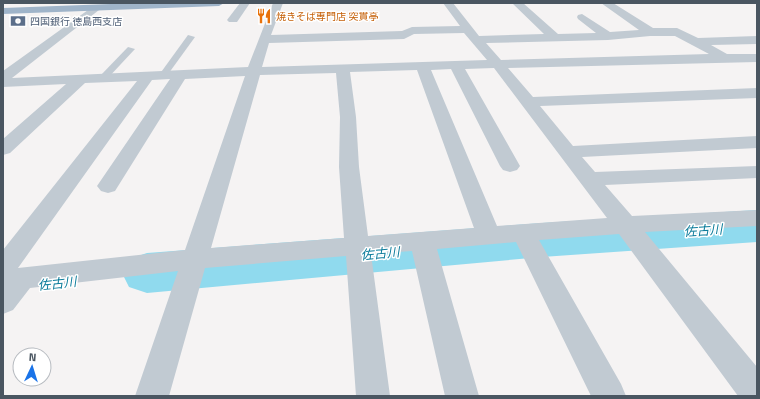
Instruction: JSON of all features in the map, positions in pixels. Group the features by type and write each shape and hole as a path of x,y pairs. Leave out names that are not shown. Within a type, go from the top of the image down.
{"highway":[{"path":"3,12 131,3"},
{"path":"3,8 219,3"}],"street":[{"path":"233,20 245,3"},
{"path":"152,396 264,39 278,3"},
{"path":"448,3 529,102 757,393"},
{"path":"517,3 554,37"},
{"path":"606,3 650,32"},
{"path":"3,78 100,5"},
{"path":"582,17 608,36"},
{"path":"264,39 404,35 412,31 473,35 554,37 608,36 650,32 676,32 726,58"},
{"path":"696,42 757,40"},
{"path":"3,83 254,71 757,58"},
{"path":"456,65 510,166"},
{"path":"422,66 489,236"},
{"path":"343,69 348,117 349,167 373,396"},
{"path":"108,186 181,74"},
{"path":"9,285 155,76"},
{"path":"3,149 81,80"},
{"path":"529,102 757,93"},
{"path":"568,152 757,142"},
{"path":"589,179 757,172"},
{"path":"9,285 192,265 423,248 489,236 526,240 630,232 757,218"},
{"path":"526,240 609,396"},
{"path":"423,248 462,396"}],"lane":[{"path":"155,76 191,37"},
{"path":"102,78 131,49"}],"waterway":[{"name":"佐古川","path":"147,273 542,240 757,226"}],"place":[{"name":"焼きそば専門店 突貫亭","path":"264,16"},
{"name":"四国銀行 徳島西支店","path":"18,21"}]}
